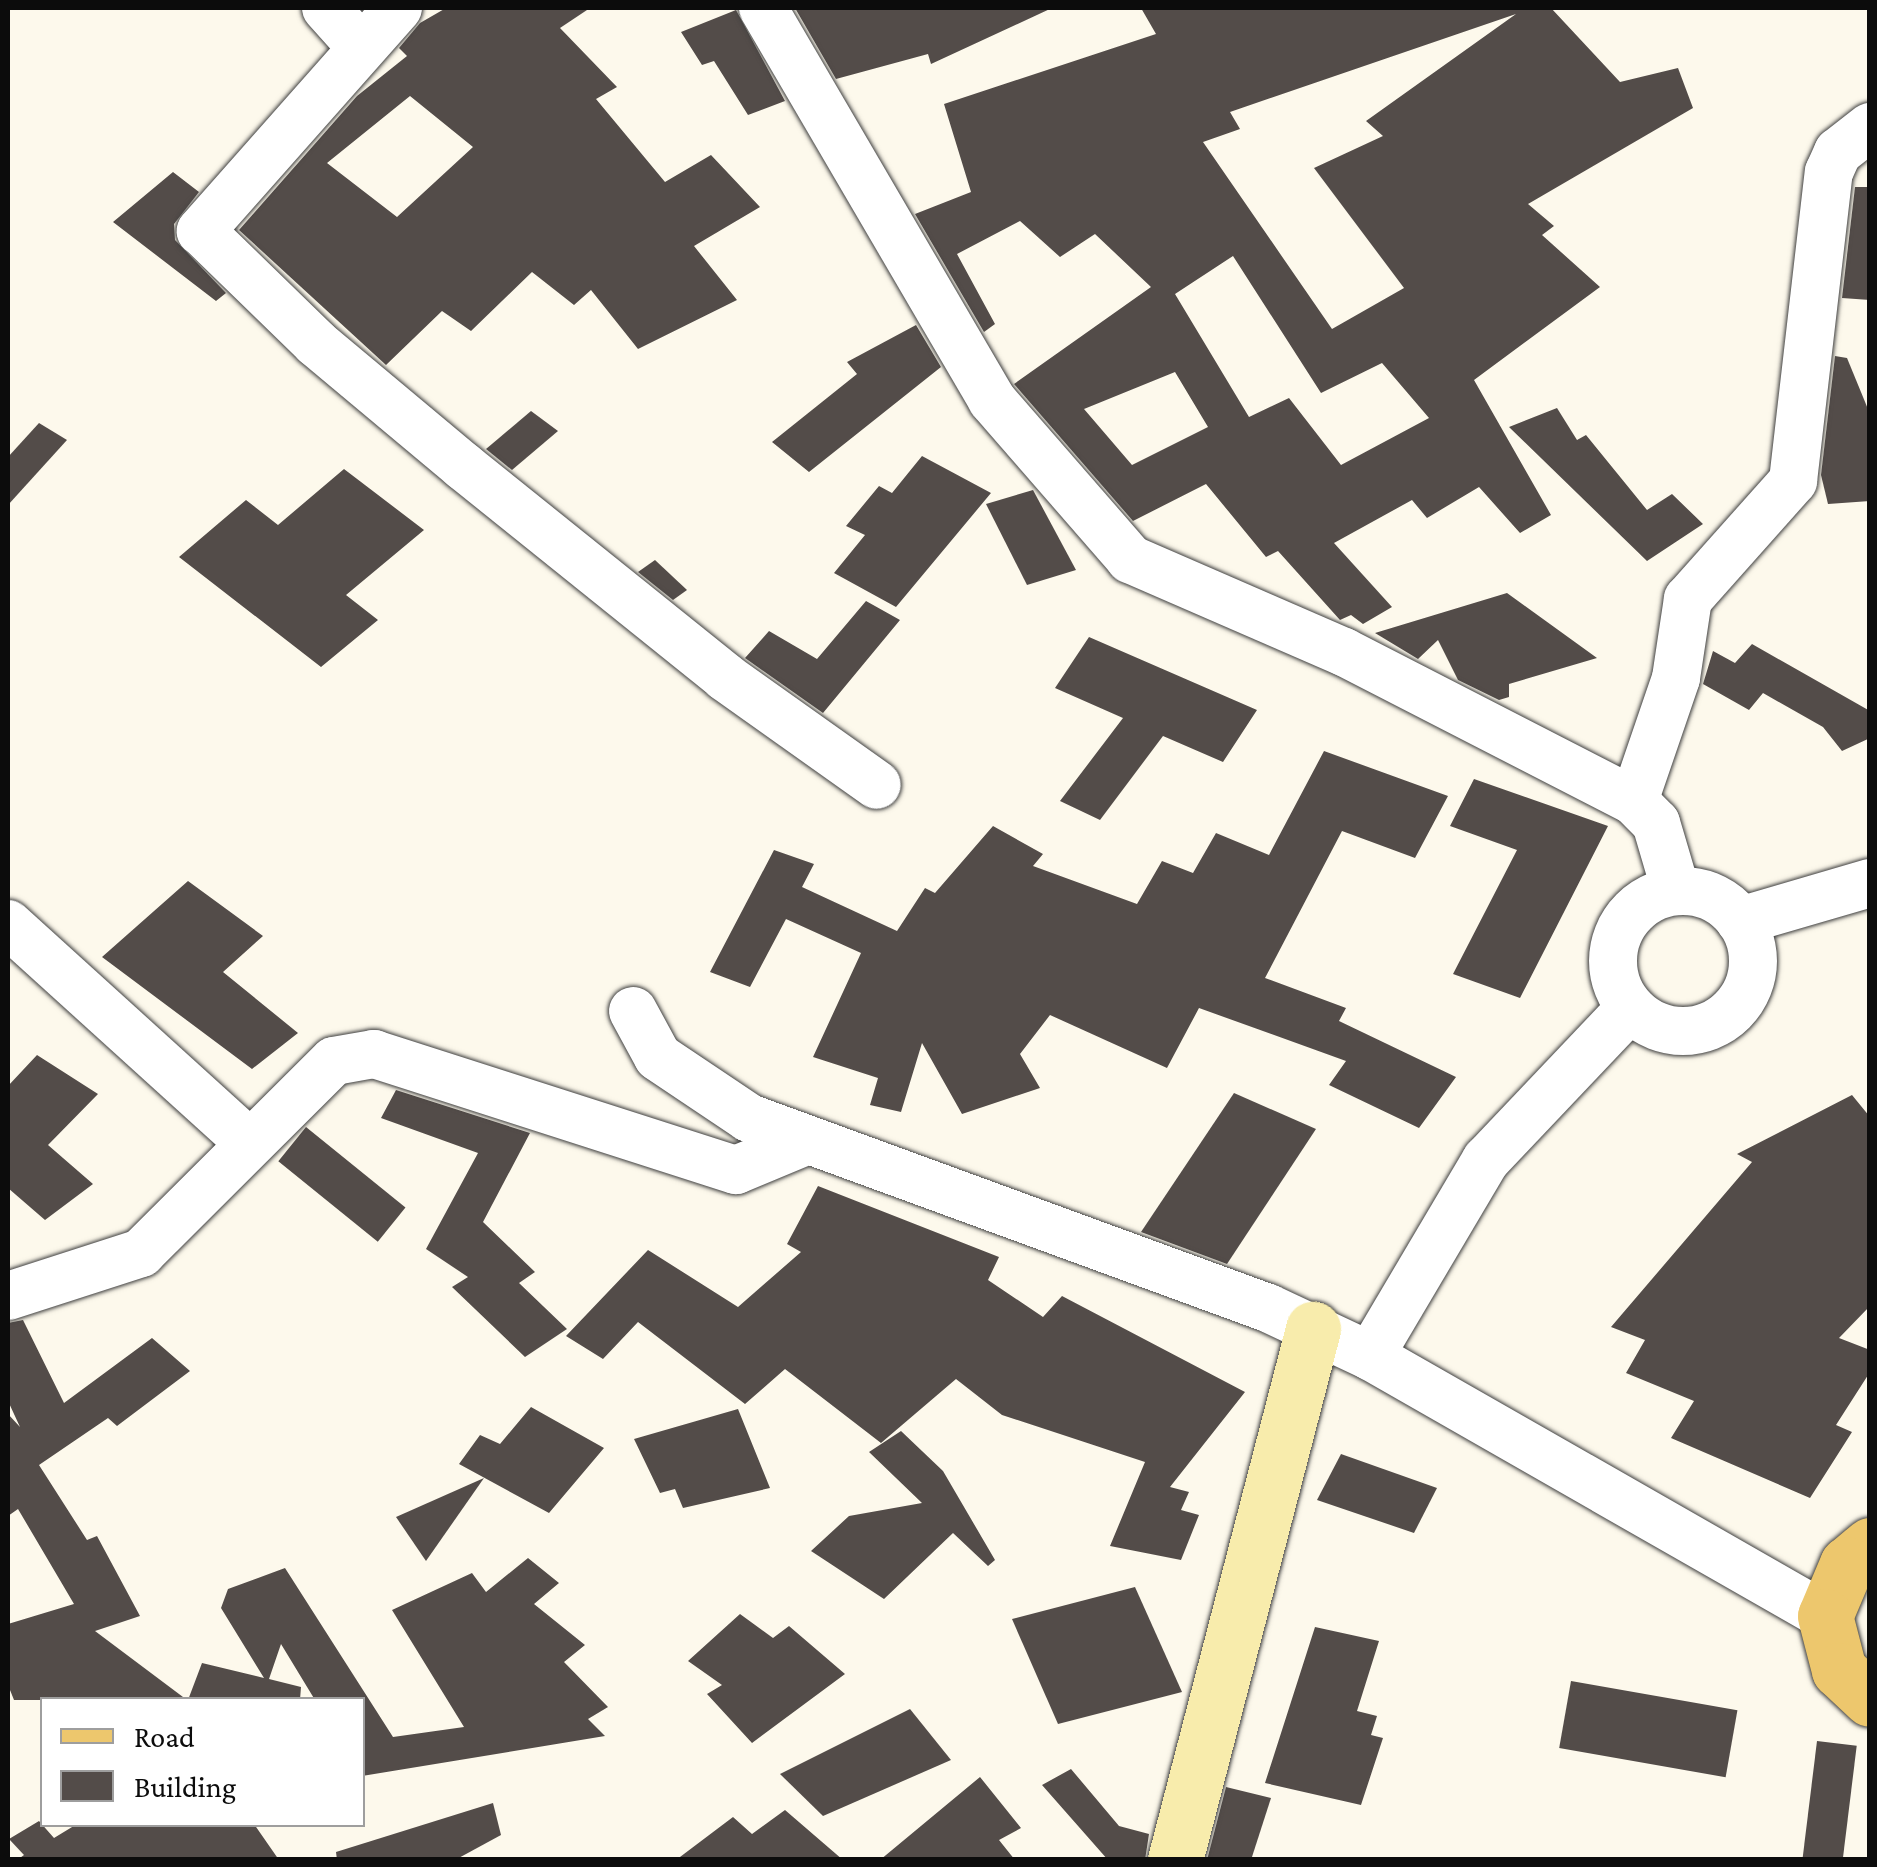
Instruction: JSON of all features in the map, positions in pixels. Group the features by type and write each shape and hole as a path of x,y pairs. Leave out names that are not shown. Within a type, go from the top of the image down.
{"main road":[{"path":"1870,1545 1847,1564 1826,1616 1839,1670 1870,1699"}],"street":[{"path":"326,8 361,47"},
{"path":"398,8 201,231 316,344 463,466 725,678 878,785"},
{"path":"762,8 992,400 1130,559 1344,652 1634,802 1656,824 1676,892"},
{"path":"1634,802 1676,678 1688,599 1793,481 1830,172 1838,152 1870,126"},
{"path":"1740,921 1870,883"},
{"path":"1676,892 1712,897 1740,921 1753,966 1748,988 1726,1016 1694,1031 1671,1031 1630,1008 1618,990 1614,946 1636,909 1676,892"},
{"path":"8,924 248,1142"},
{"path":"1370,1356 1486,1160 1630,1008"},
{"path":"634,1011 658,1058 749,1118 1313,1330 1370,1356 1826,1616"},
{"path":"8,1296 141,1254 248,1142 334,1061 374,1054 736,1170 808,1140"},
{"path":"1175,1860 1313,1330"}],"building":[{"path":"446,8 590,8 560,28 617,87 596,99 665,182 711,155 760,207 694,246 737,300 638,349 591,290 574,305 532,272 471,331 442,311 386,365 239,230 357,96 407,56 399,48 420,23","holes":["410,96 473,147 397,217 327,163"]},
{"path":"795,8 1052,8 931,64 928,54 836,79"},
{"path":"1141,8 1551,8 1620,82 1678,68 1693,108 1528,204 1554,226 1542,235 1600,287 1474,380 1551,515 1520,533 1479,487 1427,518 1412,500 1334,543 1392,607 1363,624 1351,615 1340,620 1278,551 1266,557 1206,484 1133,521 1014,384 1151,287 1095,234 1060,257 1020,221 957,254 995,324 984,332 915,214 971,192 944,104 1156,34","holes":["1516,14 1366,121 1383,136 1314,168 1404,288 1332,329 1203,142 1240,129 1230,112","1233,256 1321,393 1382,363 1429,418 1341,465 1289,398 1249,417 1175,294","1175,372 1208,427 1132,465 1084,409"]},
{"path":"736,10 785,101 748,115 714,61 702,65 681,32"},
{"path":"173,172 199,192 174,224 175,240 226,293 216,301 113,222"},
{"path":"1855,187 1870,187 1870,300 1842,298"},
{"path":"916,325 941,367 809,472 772,442 857,374 847,362"},
{"path":"1835,356 1847,358 1870,414 1870,501 1828,504 1821,475"},
{"path":"1557,408 1577,440 1586,435 1647,510 1672,494 1703,524 1647,561 1509,427"},
{"path":"531,411 558,431 512,470 486,449"},
{"path":"39,423 67,440 8,505 8,457"},
{"path":"922,456 991,493 896,607 834,573 865,535 846,526 879,486 892,493"},
{"path":"344,469 424,530 346,595 378,620 321,667 179,557 246,500 278,525"},
{"path":"1033,490 1076,570 1027,585 986,504"},
{"path":"655,560 687,590 673,600 638,572"},
{"path":"1507,593 1597,658 1509,684 1509,697 1499,700 1458,680 1438,640 1418,659 1375,633"},
{"path":"866,601 900,620 823,713 745,658 769,631 817,659"},
{"path":"1089,637 1257,710 1223,762 1163,736 1100,820 1060,801 1123,718 1055,688"},
{"path":"1752,644 1870,711 1870,738 1842,751 1823,727 1763,693 1749,710 1703,684 1713,651 1735,663"},
{"path":"1324,751 1448,796 1415,858 1342,831 1265,978 1346,1008 1339,1021 1456,1077 1419,1128 1329,1085 1346,1061 1199,1008 1167,1068 1050,1015 1020,1054 1040,1088 962,1114 922,1043 901,1112 870,1105 878,1078 813,1057 861,953 786,919 750,987 710,972 774,850 814,864 802,887 897,931 925,888 935,893 993,826 1043,854 1033,866 1137,904 1162,861 1193,873 1216,833 1269,855"},
{"path":"1474,779 1608,826 1520,998 1453,974 1517,850 1450,826"},
{"path":"188,881 263,936 223,972 298,1033 252,1069 102,957"},
{"path":"37,1055 98,1094 48,1145 93,1184 45,1220 8,1188 8,1086"},
{"path":"396,1090 530,1133 483,1222 535,1272 519,1283 567,1329 525,1357 452,1287 468,1277 426,1249 478,1153 381,1118"},
{"path":"1234,1093 1316,1129 1227,1264 1141,1232"},
{"path":"1852,1095 1870,1117 1870,1306 1839,1338 1870,1350 1870,1372 1836,1425 1852,1432 1810,1498 1671,1438 1694,1401 1626,1373 1645,1340 1611,1327 1752,1162 1737,1154"},
{"path":"306,1127 405,1208 378,1242 278,1161"},
{"path":"818,1186 999,1257 988,1280 1043,1317 1062,1296 1245,1392 1170,1487 1189,1492 1181,1510 1199,1515 1181,1560 1110,1546 1145,1462 1002,1415 956,1379 881,1443 785,1369 745,1404 638,1322 603,1359 566,1336 648,1250 738,1307 801,1252 787,1244"},
{"path":"23,1320 64,1403 152,1338 190,1371 117,1426 108,1418 39,1465 87,1540 97,1536 140,1616 95,1631 183,1697 14,1700 8,1685 8,1624 74,1604 18,1509 8,1516 8,1414 20,1427 8,1401 8,1323"},
{"path":"531,1407 604,1448 549,1513 459,1464 480,1435 500,1444"},
{"path":"738,1409 770,1488 683,1508 675,1489 660,1493 634,1439"},
{"path":"901,1431 943,1471 995,1560 988,1566 953,1533 884,1599 811,1551 849,1516 922,1503 869,1452"},
{"path":"1341,1454 1437,1488 1414,1533 1317,1500"},
{"path":"484,1478 426,1561 396,1517"},
{"path":"528,1558 559,1583 534,1604 585,1645 564,1662 608,1707 588,1719 605,1736 365,1776 365,1697 313,1697 281,1644 269,1679 301,1687 300,1697 189,1697 202,1663 264,1678 221,1608 228,1589 285,1568 393,1737 464,1727 392,1610 472,1573 486,1592"},
{"path":"1135,1587 1182,1692 1058,1724 1012,1619"},
{"path":"740,1614 773,1638 789,1626 845,1674 752,1743 707,1694 722,1685 688,1661"},
{"path":"1315,1627 1379,1641 1357,1711 1377,1716 1371,1735 1383,1738 1361,1805 1265,1783"},
{"path":"1571,1681 1737,1710 1726,1777 1559,1748"},
{"path":"910,1709 951,1760 823,1816 780,1774"},
{"path":"1817,1741 1857,1746 1843,1860 1802,1860"},
{"path":"1071,1769 1119,1826 1149,1834 1145,1860 1108,1860 1042,1785"},
{"path":"980,1777 1021,1828 999,1840 1015,1860 880,1860"},
{"path":"1226,1787 1271,1798 1251,1860 1207,1860"},
{"path":"493,1803 501,1835 455,1860 337,1860 336,1852"},
{"path":"785,1810 843,1860 676,1860 733,1817 752,1834"},
{"path":"39,1821 40,1827 54,1838 72,1827 256,1827 279,1860 17,1860 24,1855 9,1839"}]}
